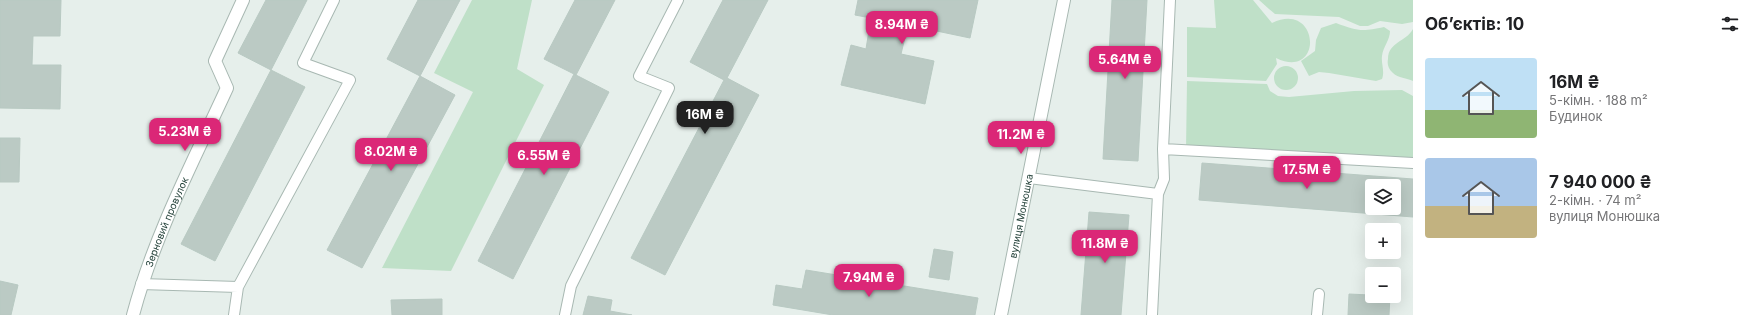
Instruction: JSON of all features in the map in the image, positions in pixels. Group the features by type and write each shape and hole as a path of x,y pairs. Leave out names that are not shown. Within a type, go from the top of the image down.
{"street":[{"name":"Зерновий провулок","path":"133,315 141,284 152,254 227,88 215,61 243,0"},
{"name":"вулиця Монюшка","path":"1001,315 1064,0"}],"lane":[{"path":"234,315 238,287 350,80 303,62 334,0"},
{"path":"564,315 571,286 669,88 639,76 678,0"},
{"path":"1152,315 1158,194 1164,179 1163,149 1170,0"},
{"path":"1163,149 1413,163"},
{"path":"1029,178 1158,194"},
{"path":"141,284 238,287"},
{"path":"1317,315 1319,294"}],"green space":[{"path":"472,0 532,0 517,69 544,85 451,271 382,268 473,92 434,73"},
{"path":"1214,0 1253,0 1272,23 1288,19 1300,22 1307,30 1310,40 1308,51 1302,59 1292,62 1276,58 1277,64 1266,81 1187,77 1187,27 1216,28"},
{"path":"1259,0 1413,0 1413,22 1402,24 1380,21 1368,26 1360,26 1339,17 1275,14"},
{"path":"1336,23 1360,30 1370,30 1384,27 1390,31 1382,56 1382,79 1376,81 1319,72 1309,76 1301,61 1315,51 1316,40 1321,28"},
{"path":"1413,29 1413,81 1395,75 1390,70 1388,63 1391,49 1394,45 1406,37"},
{"path":"1286,66 1291,67 1297,73 1297,83 1291,89 1286,90 1281,89 1275,83 1274,78 1275,73 1281,67"},
{"path":"1187,81 1267,84 1270,91 1278,96 1289,97 1354,91 1402,90 1413,96 1413,163 1186,150"}],"building":[{"path":"0,0 61,0 60,36 33,36 32,65 61,65 60,109 0,108"},
{"path":"266,0 307,0 271,70 238,53"},
{"path":"418,0 460,0 420,76 387,59"},
{"path":"575,0 615,0 576,75 544,59"},
{"path":"723,0 768,0 727,78 759,95 665,275 631,258 724,80 690,62"},
{"path":"858,0 978,0 970,38 908,25 901,54 934,61 925,104 841,85 851,45 866,49 871,18 855,15"},
{"path":"1112,0 1147,0 1138,161 1103,159"},
{"path":"271,70 305,87 215,261 181,244"},
{"path":"574,74 609,92 513,279 478,261"},
{"path":"420,76 455,95 362,268 327,250"},
{"path":"0,138 20,138 19,182 0,182"},
{"path":"1202,163 1413,179 1413,217 1388,215 1401,215 1401,179 1365,179 1365,213 1199,200"},
{"path":"1089,212 1129,215 1121,315 1081,315"},
{"path":"934,249 953,252 949,280 929,277"},
{"path":"806,270 978,298 975,315 833,315 773,305 776,285 802,289"},
{"path":"0,281 18,285 11,315 0,315"},
{"path":"1349,294 1365,295 1365,303 1390,303 1389,315 1348,315"},
{"path":"588,296 612,300 610,311 632,315 583,315"},
{"path":"442,299 442,315 392,315 391,300"}]}
